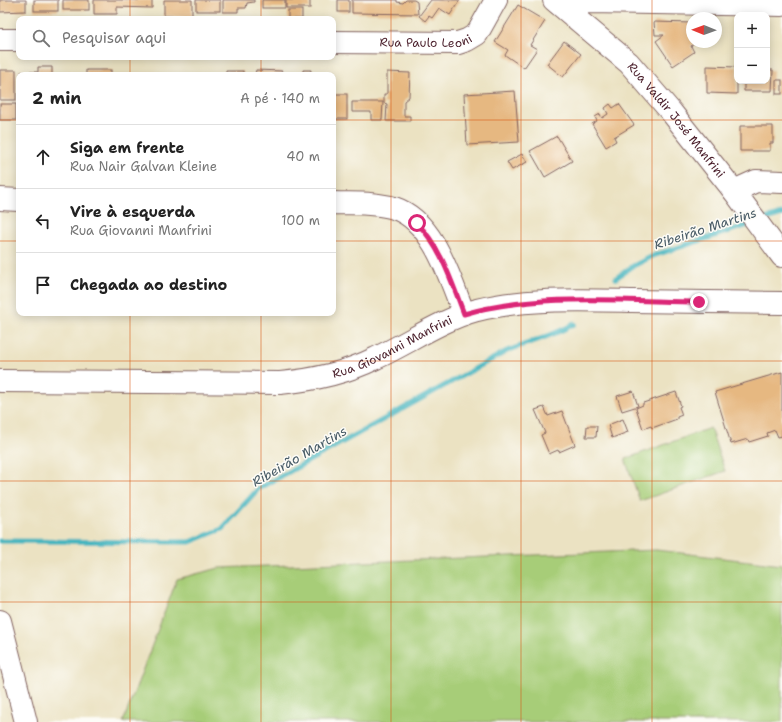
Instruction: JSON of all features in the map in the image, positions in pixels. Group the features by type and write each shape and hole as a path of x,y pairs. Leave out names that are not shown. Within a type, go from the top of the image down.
{"street":[{"name":"Rua Paulo Leoni","path":"336,42 458,43 477,34 496,0"},
{"path":"556,1 782,4"},
{"name":"Rua Valdir José Manfrini","path":"556,1 629,63 672,113 734,191 782,256"},
{"path":"0,40 16,40"},
{"path":"734,191 756,181 782,182"},
{"path":"0,199 16,200"},
{"path":"336,203 382,205 406,214 417,223 425,230 439,255 464,314"},
{"name":"Rua Giovanni Manfrini","path":"0,381 297,382 340,373 365,364 445,322 464,314 495,306 564,301 782,303"},
{"path":"0,621 26,722"}],"green space":[{"path":"710,428 725,471 640,501 625,459"},
{"path":"656,550 782,565 782,722 123,722 177,579 219,568"}],"building":[{"path":"0,0 26,0 26,11 0,12"},
{"path":"34,0 58,0 58,11 34,11"},
{"path":"63,0 89,0 89,10 63,10"},
{"path":"94,0 152,0 152,8 117,7 117,14 94,14"},
{"path":"164,0 192,0 192,16 164,16"},
{"path":"196,0 220,0 220,11 196,11"},
{"path":"223,0 254,0 254,2 247,3 246,8 238,8 238,12 223,12"},
{"path":"262,0 285,0 285,8 262,8"},
{"path":"286,0 310,0 310,8 286,8"},
{"path":"338,0 349,0 349,12 338,12"},
{"path":"352,0 397,0 397,2 403,3 406,0 414,0 417,2 418,14 352,13"},
{"path":"431,0 460,0 450,15 439,8 432,18 429,16 425,21 419,16"},
{"path":"518,5 545,21 530,45 537,49 524,68 505,55 508,50 495,42"},
{"path":"288,10 302,10 302,16 288,16"},
{"path":"654,22 686,23 686,48 692,48 694,52 673,66 656,41 664,35 655,35"},
{"path":"564,41 581,54 563,77 547,64"},
{"path":"707,66 734,67 734,84 737,84 737,94 707,93"},
{"path":"38,67 52,67 52,72 38,72"},
{"path":"0,70 16,70 16,100 0,100"},
{"path":"86,70 111,70 111,72 86,72"},
{"path":"256,70 282,71 282,72 256,72"},
{"path":"303,70 311,70 311,72 303,72"},
{"path":"770,70 773,70 772,91 744,91 744,84 770,84"},
{"path":"226,71 243,71 243,72"},
{"path":"387,72 410,73 409,97 404,101 404,116 410,116 410,121 386,121 387,104 384,103 384,94 387,94"},
{"path":"776,80 782,80 782,94 776,94"},
{"path":"515,91 519,142 467,145 464,94"},
{"path":"336,94 347,94 347,119 336,119"},
{"path":"352,102 383,102 382,120 371,120 371,112 352,112"},
{"path":"0,104 16,104 16,120 0,120"},
{"path":"610,104 613,108 619,104 634,125 614,137 616,141 606,147 592,124 597,121 595,117 600,114 602,118 608,114 605,108"},
{"path":"740,126 773,126 773,143 770,143 770,151 740,151"},
{"path":"557,136 572,161 545,177 530,151"},
{"path":"522,154 527,162 512,170 507,162"},
{"path":"782,372 782,436 778,437 775,430 767,433 768,436 749,442 748,439 731,444 715,392"},
{"path":"633,391 638,406 622,411 617,396"},
{"path":"676,392 681,406 679,407 682,415 677,417 677,419 652,428 651,426 643,429 636,408 643,405 643,403"},
{"path":"544,407 548,416 562,411 575,445 559,452 558,450 549,454 541,435 545,433 535,410"},
{"path":"623,419 628,432 612,438 608,425"},
{"path":"587,426 597,426 596,437 586,437"}],"waterway":[{"name":"Ribeirão Martins","path":"763,220 782,214"},
{"name":"Ribeirão Martins","path":"616,278 633,266 655,255 751,224"},
{"name":"Ribeirão Martins","path":"0,541 190,542 222,529 258,489 507,351 550,335 574,324"}],"route":[{"path":"417,223 425,230 439,255 464,314 495,306 524,303 564,301 699,302"}]}
